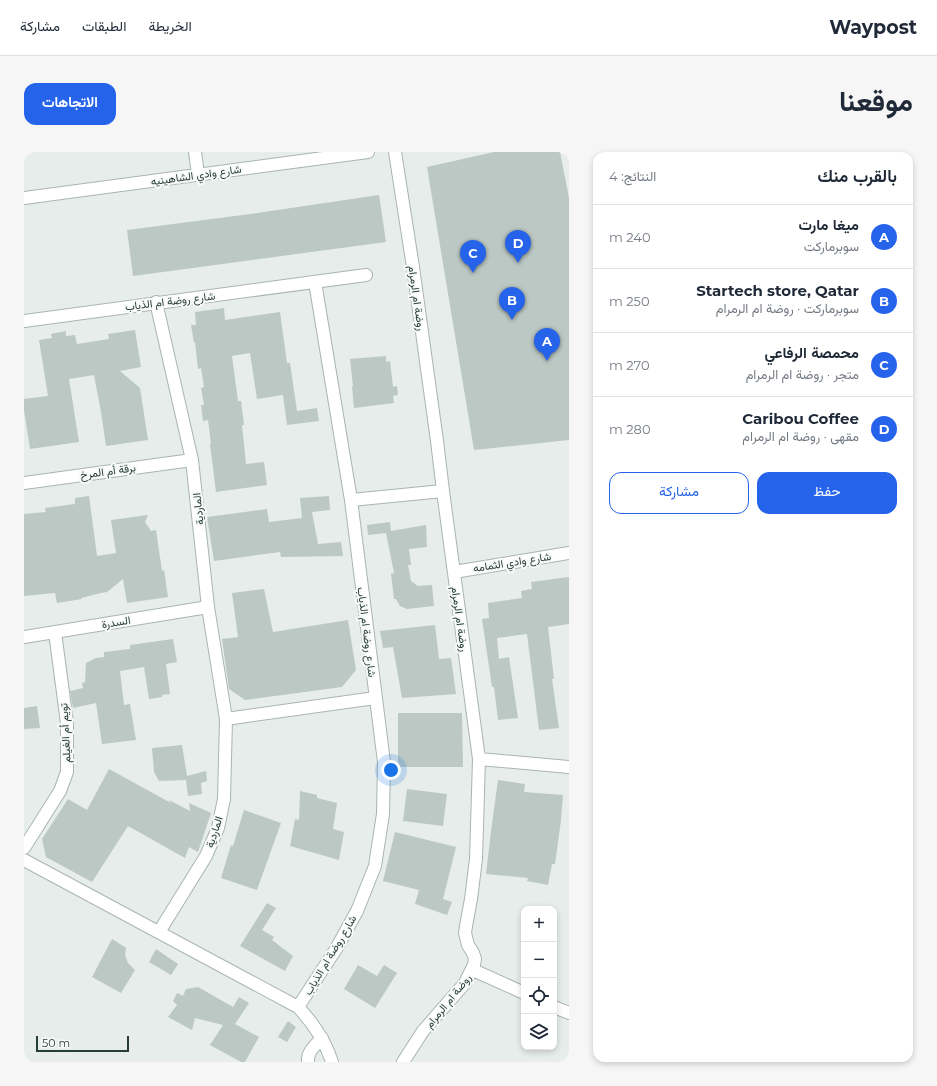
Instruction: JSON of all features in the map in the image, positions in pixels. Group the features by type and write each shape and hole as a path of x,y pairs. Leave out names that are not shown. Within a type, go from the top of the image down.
{"street":[{"path":"195,152 198,174"},
{"name":"شارع وادي الشاهينيه","path":"24,198 368,152"},
{"name":"روضة ام الرمرام","path":"396,152 437,441 479,758 476,859 465,933 468,946 475,959 473,970 465,984 423,1031 403,1062"},
{"name":"شارع روضة ام الذياب","path":"24,321 156,302 366,275"},
{"name":"شارع روضة ام الذياب","path":"24,860 298,1008 354,918 374,866 383,814 384,762 351,500 315,282"},
{"name":"الماردية","path":"156,302 192,460 208,606 226,719 224,799 218,828 206,856 159,932"},
{"name":"برقة أم المرخ","path":"24,483 192,460"},
{"path":"351,500 443,491"},
{"name":"شارع وادي الثمامه","path":"454,572 569,553"},
{"name":"السدرة","path":"24,636 208,606"},
{"name":"تويم أم الغيلم","path":"24,848 60,791 67,772 67,723 55,632"},
{"path":"226,719 375,698"},
{"path":"479,758 569,767"},
{"path":"473,970 521,992"},
{"path":"298,1008 315,1026 329,1050 332,1062"},
{"path":"557,1008 569,1013"},
{"path":"308,1062 309,1052 322,1038"}],"building":[{"path":"494,152 560,152 569,198 569,440 474,450 427,167"},
{"path":"379,195 386,242 133,276 127,230"},
{"path":"224,308 225,320 280,312 287,363 290,363 297,411 317,408 319,421 287,425 283,395 257,399 250,353 232,356 238,401 241,401 246,464 264,462 267,485 216,492 208,420 203,421 201,405 204,405 201,388 204,387 201,368 198,369 195,342 194,343 191,325 196,325 195,312"},
{"path":"135,330 141,367 120,371 140,388 148,440 106,446 94,375 69,379 79,442 30,449 24,410 24,399 48,396 39,340 52,338 51,334 66,331 66,336 75,335 77,344 109,339 108,334"},
{"path":"386,356 386,362 390,361 393,387 397,386 398,395 393,396 394,403 354,408 350,359"},
{"path":"89,496 97,556 116,553 111,520 148,515 145,522 151,531 156,530 162,571 164,570 168,597 127,603 123,579 107,592 81,598 82,599 57,603 55,593 24,596 24,514 46,512 45,508 75,504 75,498"},
{"path":"329,496 330,510 312,512 318,544 341,542 343,556 281,557 280,552 214,561 207,517 267,509 269,522 302,518 300,498"},
{"path":"390,522 391,531 426,525 427,547 409,549 411,565 408,565 411,581 418,586 432,585 434,606 407,609 400,606 396,599 394,599 391,574 394,573 386,533 368,535 367,525"},
{"path":"569,577 569,624 548,627 554,679 552,679 559,728 539,730 527,634 497,638 499,659 509,657 518,718 498,720 494,687 492,687 482,619 489,618 488,603 522,598 521,591 532,589 531,582"},
{"path":"264,589 273,632 348,620 356,670 342,687 245,700 229,689 222,639 238,637 232,593"},
{"path":"435,625 439,659 451,658 456,694 402,698 393,647 383,648 380,631"},
{"path":"173,639 177,662 166,664 170,694 149,699 144,667 120,671 124,705 130,704 136,740 102,744 96,703 73,708 70,691 83,688 82,683 85,682 86,663 96,658 104,657 104,652 130,649 130,645"},
{"path":"37,706 40,728 24,729 24,708"},
{"path":"398,713 462,713 463,767 398,767"},
{"path":"182,745 187,776 206,771 207,781 201,783 202,794 188,796 186,780 159,781 154,772 152,748"},
{"path":"109,769 171,803 169,800 190,811 189,803 211,813 198,852 189,847 185,858 128,826 92,882 46,857 42,839 68,799 87,810"},
{"path":"498,780 525,784 524,792 563,795 555,864 552,864 548,885 527,881 528,878 486,874"},
{"path":"407,789 447,794 443,826 403,821"},
{"path":"300,791 317,795 317,798 337,803 333,829 344,832 339,860 290,846 295,819 299,820"},
{"path":"244,810 281,823 257,890 221,878"},
{"path":"395,832 456,847 443,899 452,902 447,915 415,904 419,890 383,881"},
{"path":"267,903 276,908 262,930 274,937 272,940 293,956 285,971 240,946"},
{"path":"112,939 126,948 125,955 128,963 135,970 121,993 92,977"},
{"path":"156,949 178,964 171,975 149,962"},
{"path":"358,965 377,976 384,965 397,973 375,1008 344,989"},
{"path":"198,987 233,1007 239,997 249,1003 235,1024 259,1037 245,1062 241,1062 210,1045 223,1025 195,1018 192,1030 168,1017 177,1005 173,1001 177,993 183,996 186,989"},
{"path":"288,1021 296,1027 287,1042 278,1037"}],"place":[{"name":"Caribou Coffee","path":"518,263"},
{"name":"محمصة الرفاعي","path":"473,273"},
{"name":"Startech store, Qatar","path":"512,320"},
{"name":"ميغا مارت","path":"547,361"}]}
